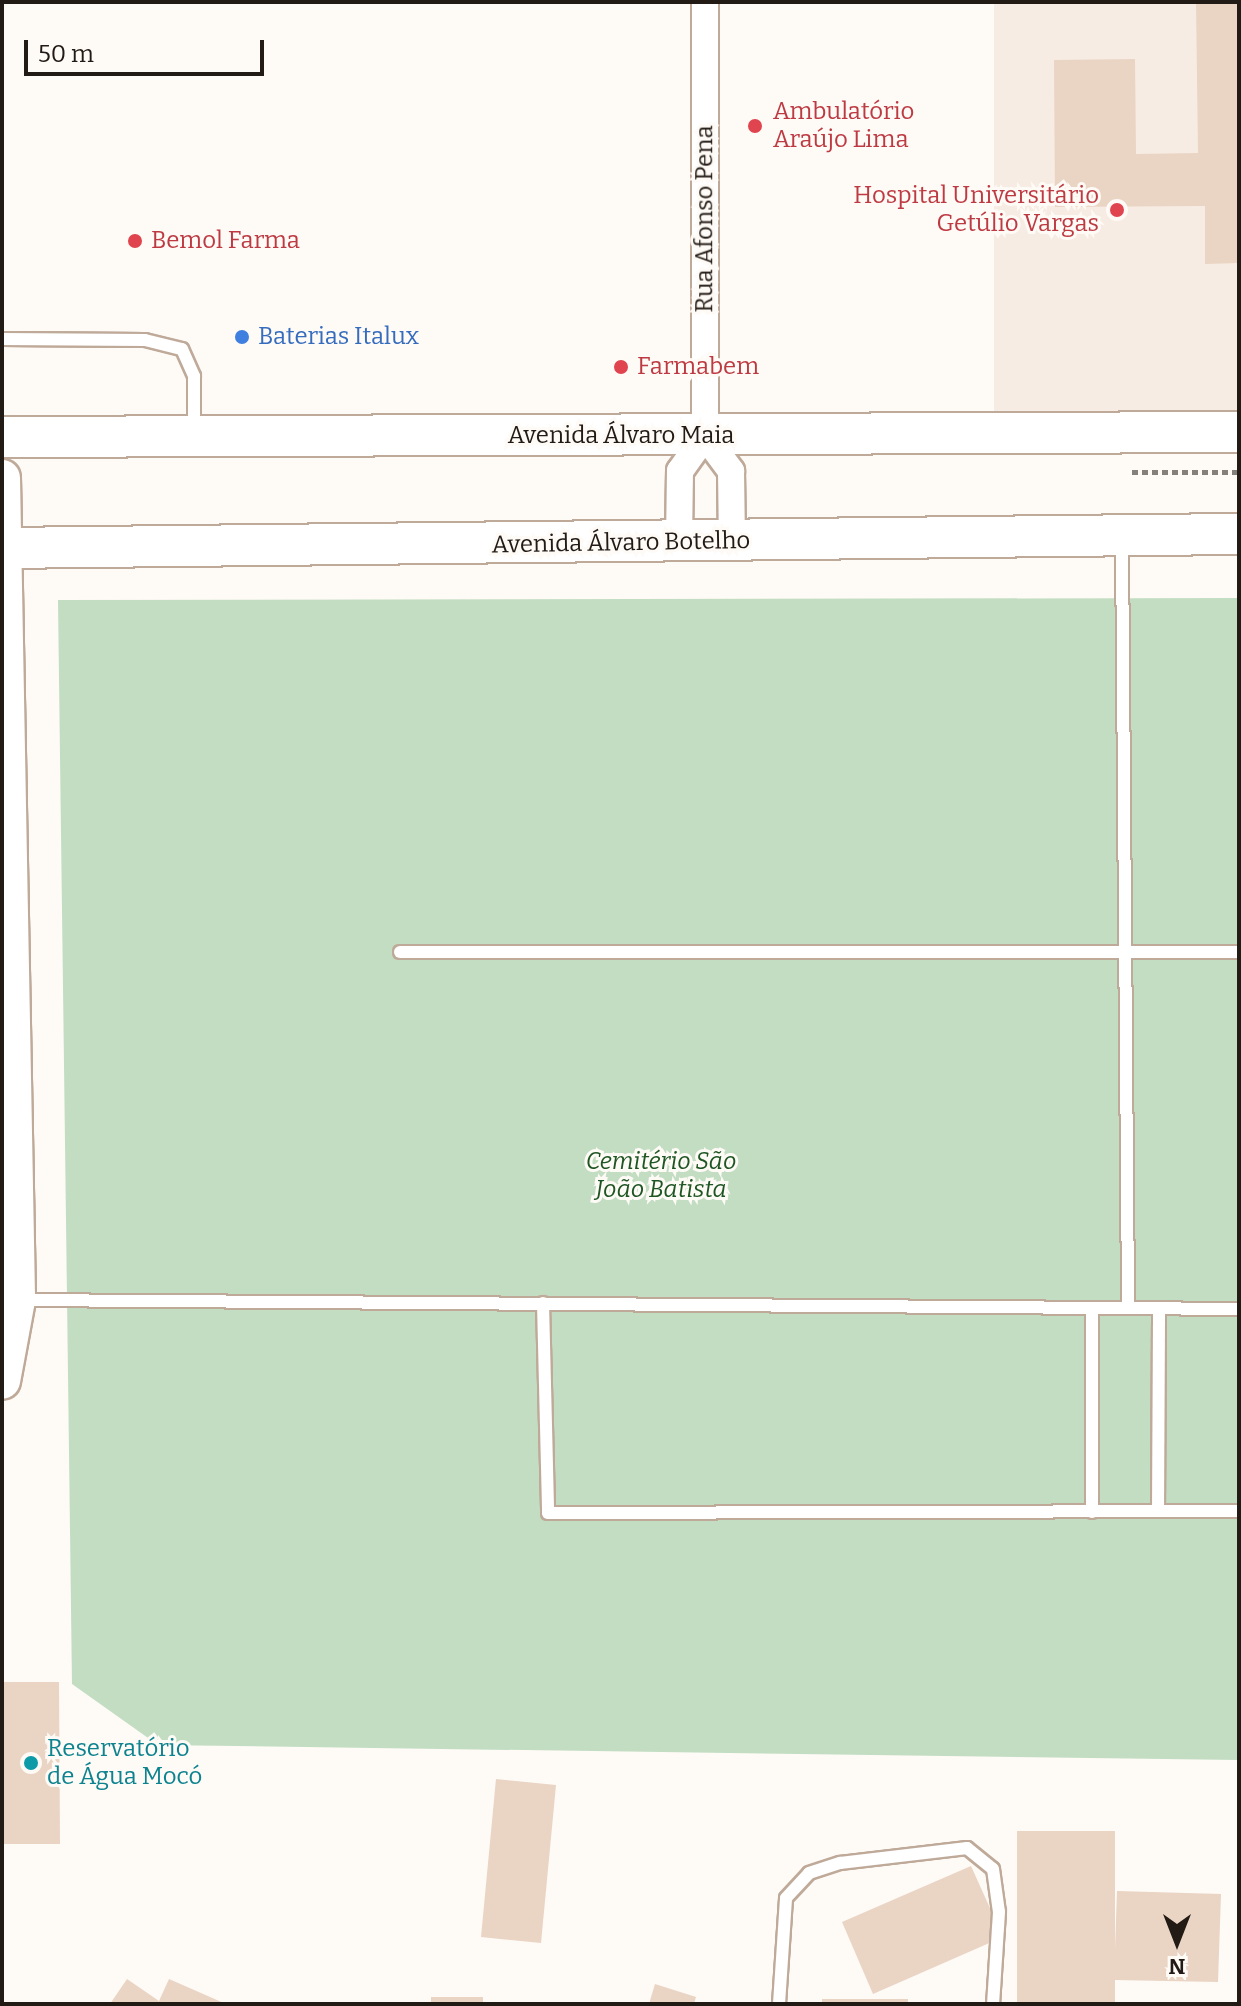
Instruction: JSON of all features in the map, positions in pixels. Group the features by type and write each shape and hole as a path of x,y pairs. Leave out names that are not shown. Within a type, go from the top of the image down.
{"main road":[{"name":"Avenida Álvaro Maia","path":"2,437 1239,432"},
{"path":"2,478 9,1299 2,1381"},
{"name":"Avenida Álvaro Botelho","path":"3,548 1239,534"}],"street":[{"name":"Rua Afonso Pena","path":"705,2 705,436"},
{"path":"679,542 680,471 705,436 731,471 732,542"}],"lane":[{"path":"2,339 145,340 182,349 194,376 194,437"},
{"path":"1122,536 1128,1308"},
{"path":"400,952 1239,952"},
{"path":"9,1299 1239,1309"},
{"path":"543,1303 548,1513 1239,1511"},
{"path":"1092,1308 1092,1512"},
{"path":"1158,1511 1159,1309"},
{"path":"779,2004 786,1898 809,1873 840,1863 967,1848 993,1869 999,1912 993,2004"}],"shaded area":[{"name":"Hospital Universitário Getúlio Vargas","path":"994,2 1239,2 1239,417 994,417"}],"green space":[{"name":"Cemitério São João Batista","path":"1239,598 1239,1760 158,1745 72,1684 58,600"}],"building":[{"path":"1196,2 1239,2 1239,263 1205,264 1205,206 1055,207 1054,60 1135,59 1136,154 1198,153"},
{"name":"Reservatório de Água Mocó","path":"2,1682 59,1682 60,1844 2,1844"},
{"path":"496,1779 556,1785 541,1943 481,1937"},
{"path":"1017,1831 1115,1831 1115,1949 1117,1891 1221,1894 1218,1982 1115,1980 1115,2004 1017,2004"},
{"path":"971,1866 1003,1937 873,1994 842,1922"},
{"path":"127,1979 159,2001 169,1979 226,2004 110,2004"},
{"path":"655,1984 696,1997 694,2004 649,2004"},
{"path":"431,1997 483,1997 483,2004 431,2004"},
{"path":"822,1999 908,1999 908,2004 822,2004"}],"place":[{"name":"Ambulatório Araújo Lima","path":"755,126"},
{"name":"Hospital Universitário Getúlio Vargas","path":"1117,210"},
{"name":"Bemol Farma","path":"135,241"},
{"name":"Baterias Italux","path":"242,337"},
{"name":"Farmabem","path":"621,367"},
{"name":"Reservatório de Água Mocó","path":"31,1763"}]}
